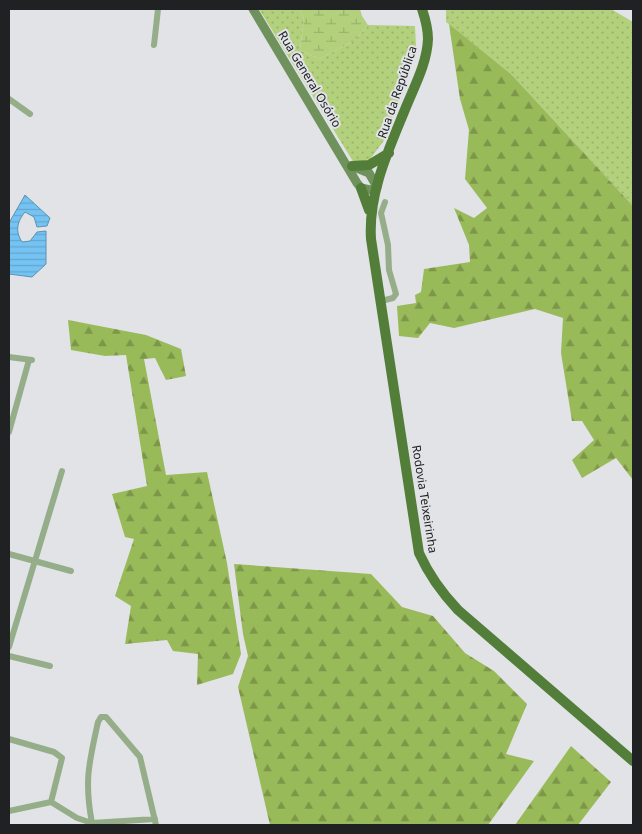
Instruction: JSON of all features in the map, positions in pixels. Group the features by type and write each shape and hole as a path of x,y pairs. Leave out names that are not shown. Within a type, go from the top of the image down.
{"main road":[{"name":"Rua da República","path":"389,154 427,49 428,36 422,9"},
{"path":"350,165 369,165 389,154"},
{"name":"Rodovia Teixeirinha","path":"389,154 376,189 370,218 419,553 427,571 441,592 458,610 633,761"},
{"path":"361,188 368,202 370,218"}],"street":[{"path":"154,45 158,9"},
{"name":"Rua General Osório","path":"253,9 350,165 361,188"},
{"path":"9,99 30,114"},
{"name":"Rua General Osório","path":"350,165 369,173 376,189"},
{"path":"361,188 376,189"},
{"path":"382,301 394,298 396,294 389,270 388,245 382,213 384,202"},
{"path":"370,218 383,221"},
{"path":"377,275 389,270"},
{"path":"9,357 31,360 9,432"},
{"path":"9,647 62,471"},
{"path":"9,554 71,571"},
{"path":"9,656 50,666"},
{"path":"9,811 51,802 77,818 92,823 155,822 140,757 106,717 101,717 98,722 87,774 86,789 92,823"},
{"path":"9,739 54,752 62,758 51,802"}],"green space":[{"path":"259,9 300,9 304,19 300,50 319,59 354,41 368,25 415,26 416,46 411,68 383,142 370,159 354,163"},
{"path":"300,9 360,9 368,25 354,41 319,59 300,50 304,19"},
{"path":"446,9 611,9 633,22 633,206 511,74 446,22"},
{"path":"449,24 511,74 633,206 633,480 616,458 582,478 572,460 594,440 582,421 572,421 561,353 563,318 535,309 454,328 430,323 418,338 399,336 397,306 416,303 415,295 421,292 424,269 470,262 469,245 454,208 474,218 487,208 465,179 469,130 460,99"},
{"path":"68,320 146,335 181,349 186,376 166,380 155,358 144,359 166,475 207,472 227,563 241,654 233,674 197,685 198,654 173,651 167,640 125,644 131,606 115,596 134,539 125,537 112,494 147,486 126,355 105,356 71,350"},
{"path":"234,564 371,574 402,607 433,616 465,653 494,671 527,704 506,754 534,761 488,825 270,825 238,687 248,656 243,634"},
{"path":"571,746 611,782 578,825 515,825"}],"water":[{"path":"25,195 50,218 47,226 37,227 34,217 25,212 20,219 18,234 22,242 30,241 37,232 46,231 46,264 32,277 9,274 9,223"}]}
